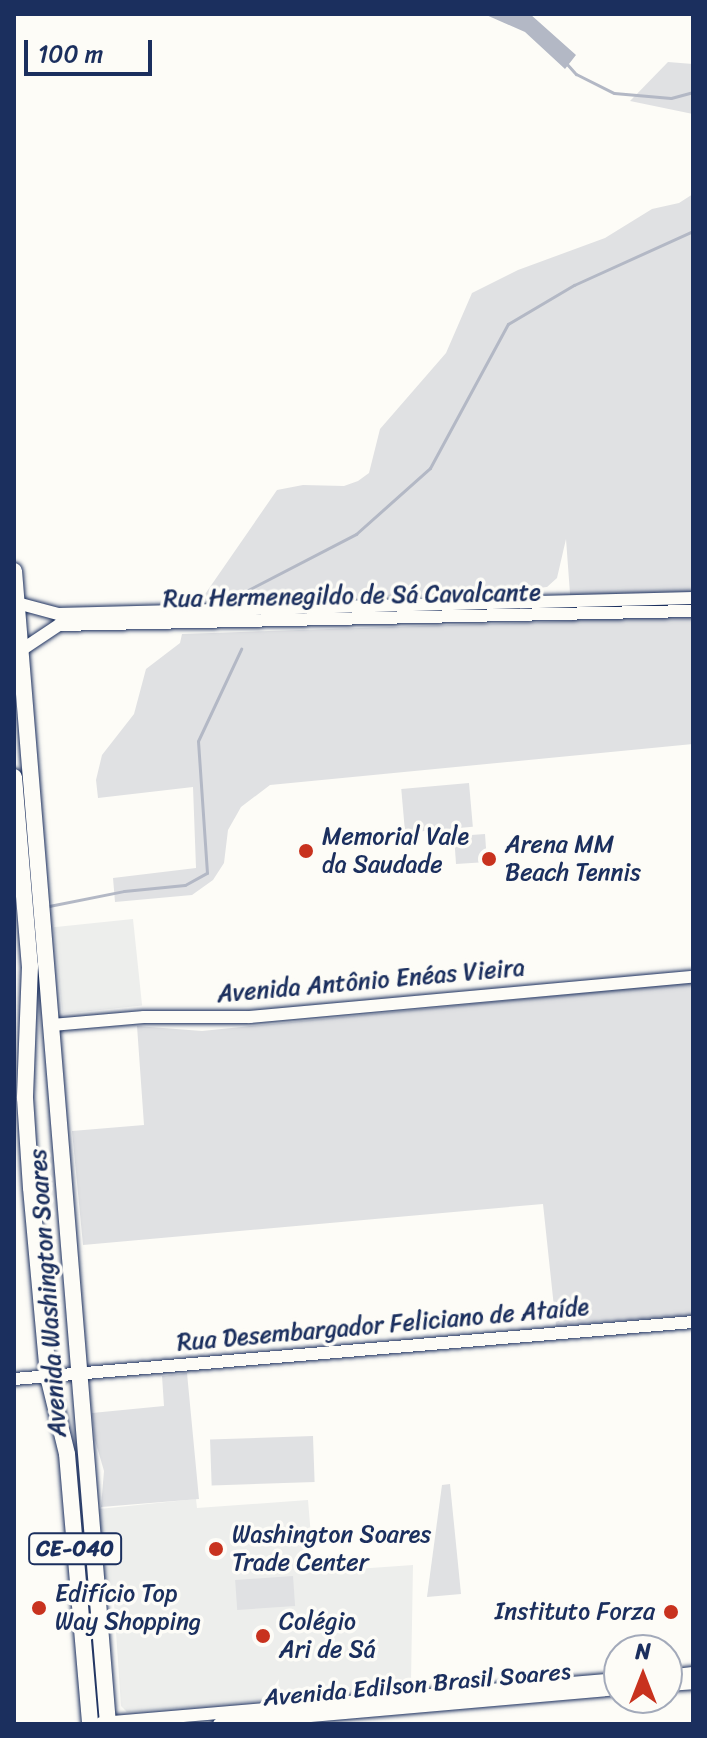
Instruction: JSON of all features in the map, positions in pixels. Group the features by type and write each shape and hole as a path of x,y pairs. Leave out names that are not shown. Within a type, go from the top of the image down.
{"highway":[{"name":"Avenida Washington Soares","path":"14,571 77,1373 108,1723"},
{"name":"Avenida Washington Soares","path":"14,777 25,910 22,1015 26,1123 48,1376 67,1454 88,1724"}],"street":[{"name":"Rua Hermenegildo de Sá Cavalcante","path":"59,620 693,598"},
{"name":"Rua Hermenegildo de Sá Cavalcante","path":"17,603 59,620 693,611"},
{"path":"20,651 59,620"},
{"name":"Avenida Antônio Enéas Vieira","path":"52,1025 144,1017 250,1017 693,977"},
{"name":"Rua Desembargador Feliciano de Ataíde","path":"14,1379 693,1322"},
{"name":"Avenida Edilson Brasil Soares","path":"88,1724 603,1680"},
{"name":"Avenida Edilson Brasil Soares","path":"219,1724 603,1690"}],"shaded area":[{"path":"484,14 530,14 576,55 565,69 525,32"},
{"path":"668,62 693,64 693,114 630,101"},
{"path":"693,194 693,744 270,785 241,807 228,830 224,863 213,880 192,895 115,902 113,878 196,868 193,787 98,798 96,780 102,755 134,714 146,669 180,643 182,634 572,621 566,539 557,578 547,587 489,594 201,600 277,490 303,485 344,486 369,473 380,429 446,353 472,293 518,270 605,238 652,209 679,203"},
{"path":"469,783 473,827 405,833 401,789"},
{"path":"485,834 487,862 456,864 454,836"},
{"path":"133,919 142,1006 63,1014 53,927"},
{"path":"693,982 693,1315 556,1326 543,1204 83,1245 72,1131 144,1125 137,1026 202,1031"},
{"path":"187,1373 199,1499 101,1507 104,1471 95,1440 92,1413 164,1406 162,1376"},
{"path":"313,1436 315,1482 212,1486 210,1440"},
{"path":"450,1484 461,1594 427,1597 442,1485"},
{"name":"Colégio Ari de Sá","path":"196,1499 197,1508 308,1500 314,1572 413,1565 411,1681 407,1689 127,1712 121,1706 113,1587 104,1587 99,1509"},
{"path":"293,1576 295,1606 237,1610 235,1580"}],"waterway":[{"path":"566,63 576,74 614,93 671,98 693,92"},
{"path":"248,590 356,534 430,468 508,324 574,285 693,231"},
{"path":"49,906 124,891 185,885 207,873 198,741 241,649"}],"place":[{"name":"Memorial Vale da Saudade","path":"306,851"},
{"name":"Arena MM Beach Tennis","path":"489,859"},
{"name":"Washington Soares Trade Center","path":"216,1549"},
{"name":"Edifício Top Way Shopping","path":"39,1608"},
{"name":"Instituto Forza","path":"671,1612"},
{"name":"Colégio Ari de Sá","path":"263,1636"}]}
